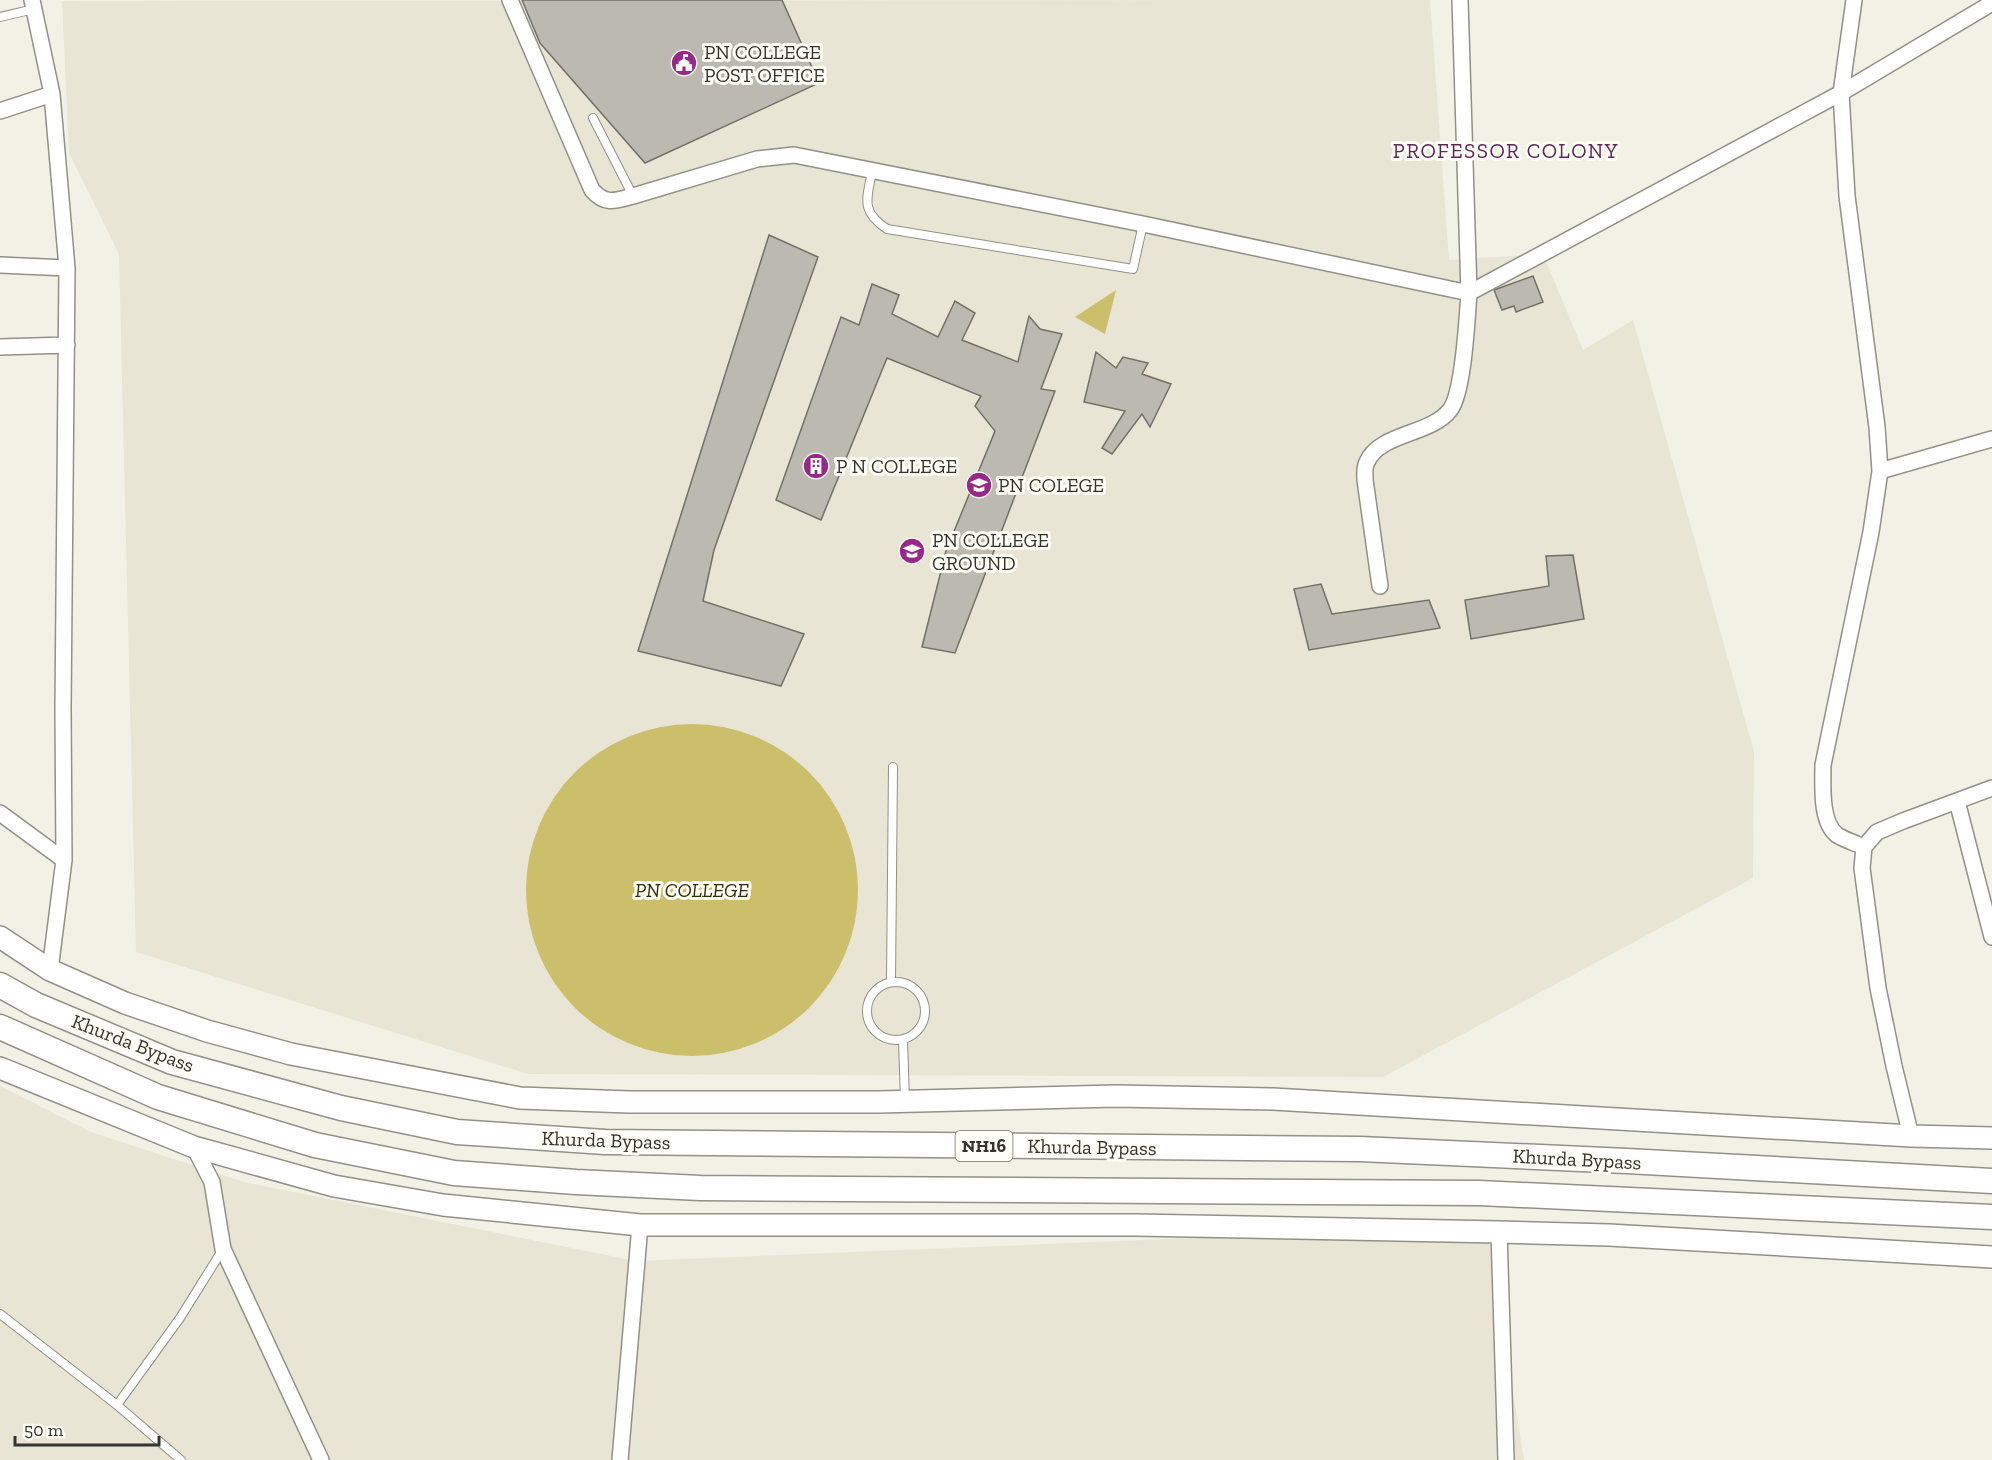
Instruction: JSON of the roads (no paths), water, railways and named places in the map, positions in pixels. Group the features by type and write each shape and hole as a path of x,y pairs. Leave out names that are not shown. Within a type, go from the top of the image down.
{"highway":[{"name":"Khurda Bypass","path":"0,985 36,1005 172,1062 341,1108 457,1132 605,1142 1360,1149 1992,1181"},
{"name":"Khurda Bypass","path":"0,1027 158,1097 315,1145 454,1173 700,1188 1479,1193 1992,1218"}],"main road":[{"path":"0,937 50,970 125,1003 207,1031 302,1057 520,1098 629,1102 879,1102 1115,1096 1274,1099 1911,1136 1992,1138"},
{"path":"0,1068 194,1146 345,1188 443,1204 640,1225 1136,1225 1498,1232 1621,1235 1992,1257"}],"street":[{"path":"510,0 592,190 606,200 633,196 757,159 794,155 1143,224 1469,293 1841,93 1992,3"},
{"path":"1380,586 1365,480 1365,464 1371,454 1381,446 1443,418 1456,399 1462,367 1469,293 1460,0"},
{"path":"1854,0 1841,93 1847,196 1877,427 1880,471 1871,532 1823,765 1822,799 1828,821 1836,834 1864,847"},
{"path":"33,4 52,94 68,268 63,709 64,860 50,970"},
{"path":"0,111 52,94"},
{"path":"0,265 68,268"},
{"path":"0,347 67,345"},
{"path":"1880,471 1992,439"},
{"path":"1911,1136 1878,988 1862,868 1864,847 1877,832 1992,788"},
{"path":"1957,801 1992,937"},
{"path":"0,813 64,860"},
{"path":"194,1146 212,1182 223,1249 272,1359 321,1460"},
{"path":"620,1460 640,1225"},
{"path":"1498,1232 1506,1460"}],"lane":[{"path":"0,17 33,4"},
{"path":"593,118 633,196"},
{"path":"872,171 867,200 868,211 875,222 887,229 1133,269 1143,224"},
{"path":"891,981 893,767"},
{"path":"891,981 910,984 918,990 926,1009 920,1028 903,1040 884,1038 870,1025 867,1016 869,997 875,989 891,981"},
{"path":"903,1040 905,1100"},
{"path":"117,1405 180,1318 223,1249"},
{"path":"0,1314 117,1405 181,1460"}],"place":[{"name":"PN COLLEGE POST OFFICE","path":"684,63"},
{"name":"P N COLLEGE","path":"816,466"},
{"name":"PN COLEGE","path":"979,485"},
{"name":"PN COLLEGE GROUND","path":"912,551"}],"district":[{"name":"PROFESSOR COLONY","path":"1506,151"}],"park label":[{"name":"PN COLLEGE","path":"692,890"}]}
